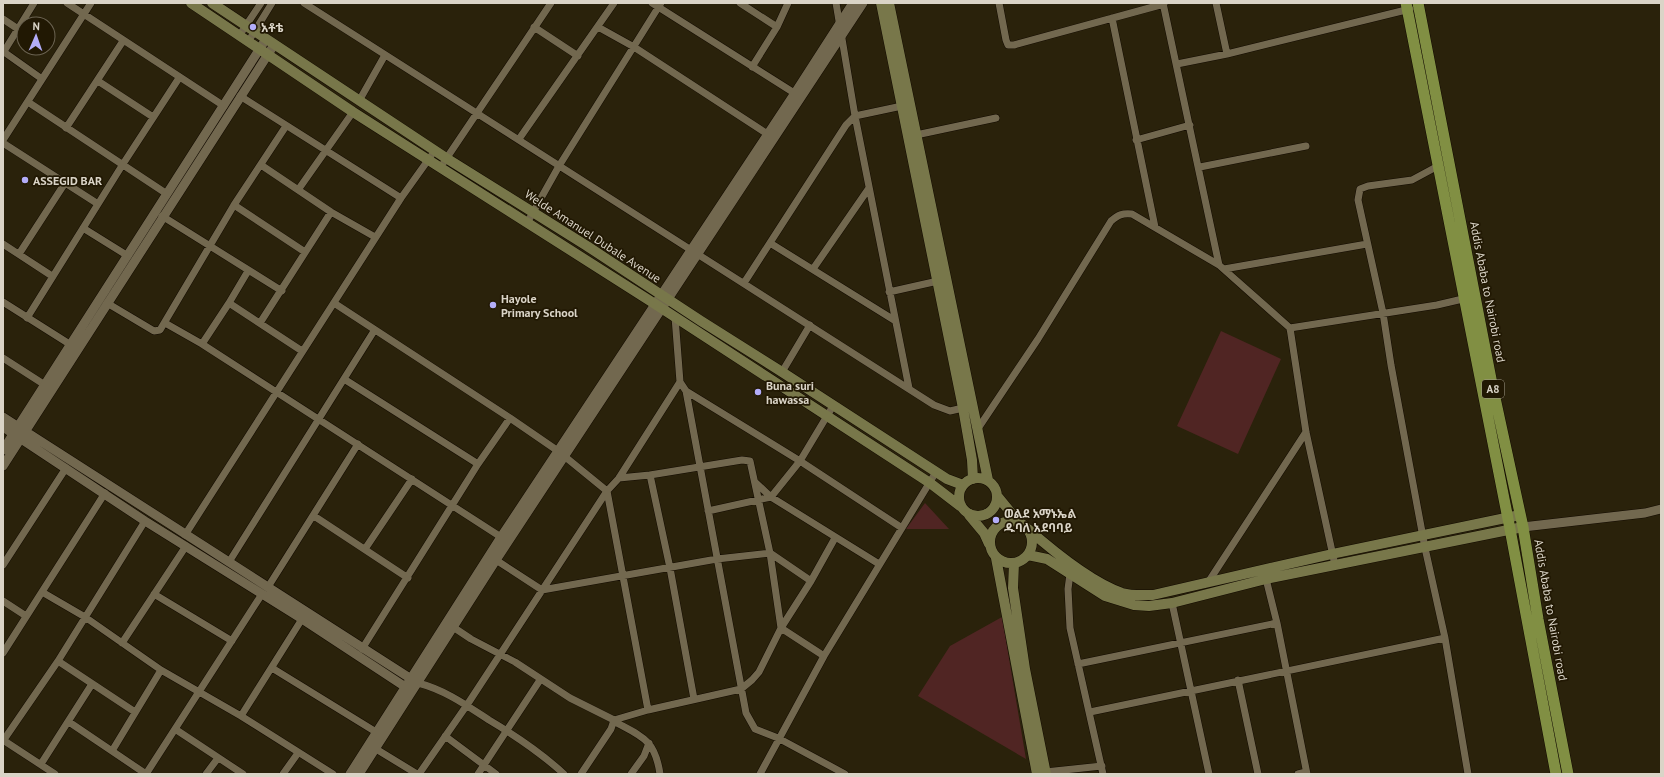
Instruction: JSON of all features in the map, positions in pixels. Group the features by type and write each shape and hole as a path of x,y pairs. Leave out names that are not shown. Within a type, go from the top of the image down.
{"highway":[{"name":"Addis Ababa to Nairobi road","path":"1419,5 1507,518 1556,774"},
{"name":"Addis Ababa to Nairobi road","path":"1407,6 1438,166 1523,527 1538,619 1568,774"}],"main road":[{"path":"191,3 352,112 658,306 930,483 960,506 969,515 984,533 991,552 996,558 1003,562 1014,563 1028,555 1042,557 1105,596 1118,601 1149,606 1168,603 1332,554 1520,515"},
{"name":"Welde Amanuel Dubale Avenue","path":"212,3 435,151 587,246 947,480 963,485"},
{"path":"881,3 963,408 972,460 973,479"},
{"path":"889,3 988,480 996,489 998,496 1012,514 1051,548 1112,588 1136,595 1160,594 1209,581 1335,565 1523,527"},
{"path":"733,355 740,346"},
{"path":"960,506 959,492 963,485 976,478 988,480"},
{"path":"969,515 978,517 992,511 998,496"},
{"path":"989,544 993,529 999,524 1014,520 1025,526 1032,543 1028,555"},
{"path":"996,558 1041,772"},
{"path":"1014,563 1013,588 1041,772"},
{"path":"1160,594 1168,603"}],"street":[{"path":"26,16 34,3"},
{"path":"67,3 179,78 224,106"},
{"path":"91,3 3,141 98,204"},
{"path":"248,42 250,29 261,3"},
{"path":"239,36 250,29 272,3"},
{"path":"304,3 909,388 944,409 950,411 963,408"},
{"path":"440,168 478,114 551,3"},
{"path":"519,139 614,3"},
{"path":"652,3 660,5 752,67 798,95"},
{"path":"740,3 777,27"},
{"path":"752,67 777,27 788,3"},
{"path":"836,3 855,116 894,320 909,388"},
{"path":"798,95 853,3"},
{"path":"415,681 561,454 770,136 863,3"},
{"path":"999,3 1008,45 1014,45 1164,4 1222,267"},
{"path":"1216,3 1227,54"},
{"path":"527,223 560,166 660,5"},
{"path":"1177,64 1227,54 1407,6 1419,5"},
{"path":"1112,18 1155,227"},
{"path":"3,19 16,28"},
{"path":"534,27 578,56"},
{"path":"598,27 634,47 770,136"},
{"path":"16,32 3,53 42,79"},
{"path":"66,128 124,41"},
{"path":"3,466 45,385 224,106 270,42"},
{"path":"3,450 20,432 107,303 240,96 263,52"},
{"path":"359,101 385,55"},
{"path":"27,318 122,164 179,78"},
{"path":"98,81 153,118"},
{"path":"240,96 401,198"},
{"path":"28,102 167,194"},
{"path":"744,283 840,134 855,116 902,106"},
{"path":"298,190 352,112"},
{"path":"916,135 996,118"},
{"path":"1136,140 1190,125"},
{"path":"107,303 154,332 160,330 234,205 286,126"},
{"path":"1200,167 1306,146"},
{"path":"186,535 375,237 435,151"},
{"path":"261,165 331,212 375,237"},
{"path":"1438,166 1412,180 1368,186 1360,189 1358,200 1383,313 1391,365 1425,548 1445,638 1468,774"},
{"path":"19,254 65,183"},
{"path":"813,269 869,188"},
{"path":"234,205 305,252"},
{"path":"260,323 282,291 331,212"},
{"path":"977,430 1038,339 1111,221 1116,216 1124,213 1132,214 1222,267 1290,328 1306,432 1335,565"},
{"path":"162,216 282,291"},
{"path":"83,228 128,256"},
{"path":"770,243 894,320"},
{"path":"3,244 52,276"},
{"path":"1222,267 1367,244"},
{"path":"202,344 248,271"},
{"path":"889,292 938,281"},
{"path":"1290,328 1437,305 1470,297"},
{"path":"3,302 71,345"},
{"path":"229,302 302,351"},
{"path":"334,303 374,331 510,418 561,454 607,491 648,710"},
{"path":"675,317 680,382 686,391 746,713 750,722 756,729 778,738 845,774"},
{"path":"165,323 202,344 318,418 505,540"},
{"path":"782,372 810,325"},
{"path":"229,562 374,331"},
{"path":"3,358 45,385"},
{"path":"344,379 478,464"},
{"path":"376,749 418,774 467,705 607,491 619,478 680,382"},
{"path":"686,391 902,528"},
{"path":"708,511 771,497 800,462 833,406"},
{"path":"3,417 66,468 145,521 415,681 439,690 467,705 540,752 564,774"},
{"path":"362,649 454,506 478,464 510,418"},
{"path":"3,427 20,432 229,562 302,619 409,689"},
{"path":"1209,581 1306,432"},
{"path":"69,722 146,774 314,516 358,444"},
{"path":"619,478 650,475 742,460 750,461 760,500 770,553 781,628 824,656"},
{"path":"3,565 66,468"},
{"path":"760,774 778,738 824,656 936,472"},
{"path":"650,475 670,568 694,699"},
{"path":"365,549 412,479"},
{"path":"756,483 771,497 879,564"},
{"path":"3,653 105,493"},
{"path":"1523,527 1661,509"},
{"path":"314,516 408,578"},
{"path":"55,774 3,740 58,661 145,521"},
{"path":"581,774 615,721 648,710 741,689 752,680 759,672 781,628 811,581 835,538"},
{"path":"350,774 376,732 415,681 452,627 496,560 505,540"},
{"path":"122,643 186,546"},
{"path":"496,560 542,590 717,559 770,553 811,581"},
{"path":"1070,574 1068,610 1078,664 1103,774"},
{"path":"1265,574 1277,623 1307,773 1298,774"},
{"path":"42,592 85,618 162,670 241,716 333,774"},
{"path":"154,594 232,641"},
{"path":"3,601 26,616"},
{"path":"1168,603 1192,690 1209,774"},
{"path":"241,716 302,619"},
{"path":"1078,664 1277,623"},
{"path":"452,627 470,639 500,653 570,698 636,733 649,743 658,760 660,774"},
{"path":"1090,712 1445,638"},
{"path":"58,661 135,712"},
{"path":"272,668 376,732"},
{"path":"112,751 162,670"},
{"path":"478,774 540,680"},
{"path":"1238,680 1258,774"},
{"path":"41,764 92,684"},
{"path":"359,774 376,749 409,689"},
{"path":"175,729 243,774"},
{"path":"445,736 496,774"},
{"path":"631,774 644,756 649,743"},
{"path":"283,774 298,753"},
{"path":"206,774 218,758"},
{"path":"1041,772 1102,766"}],"shaded area":[{"path":"1221,331 1281,359 1238,454 1177,426"},
{"path":"925,503 949,529 906,529"},
{"path":"1002,617 1026,759 918,696 950,646"}],"place":[{"name":"አቶቴ","path":"253,27"},
{"name":"ASSEGID BAR","path":"25,180"},
{"name":"Hayole Primary School","path":"493,305"},
{"name":"Buna suri hawassa","path":"758,392"},
{"name":"ወልደ አማኑኤል ዱባለ አደባባይ","path":"996,520"}]}
